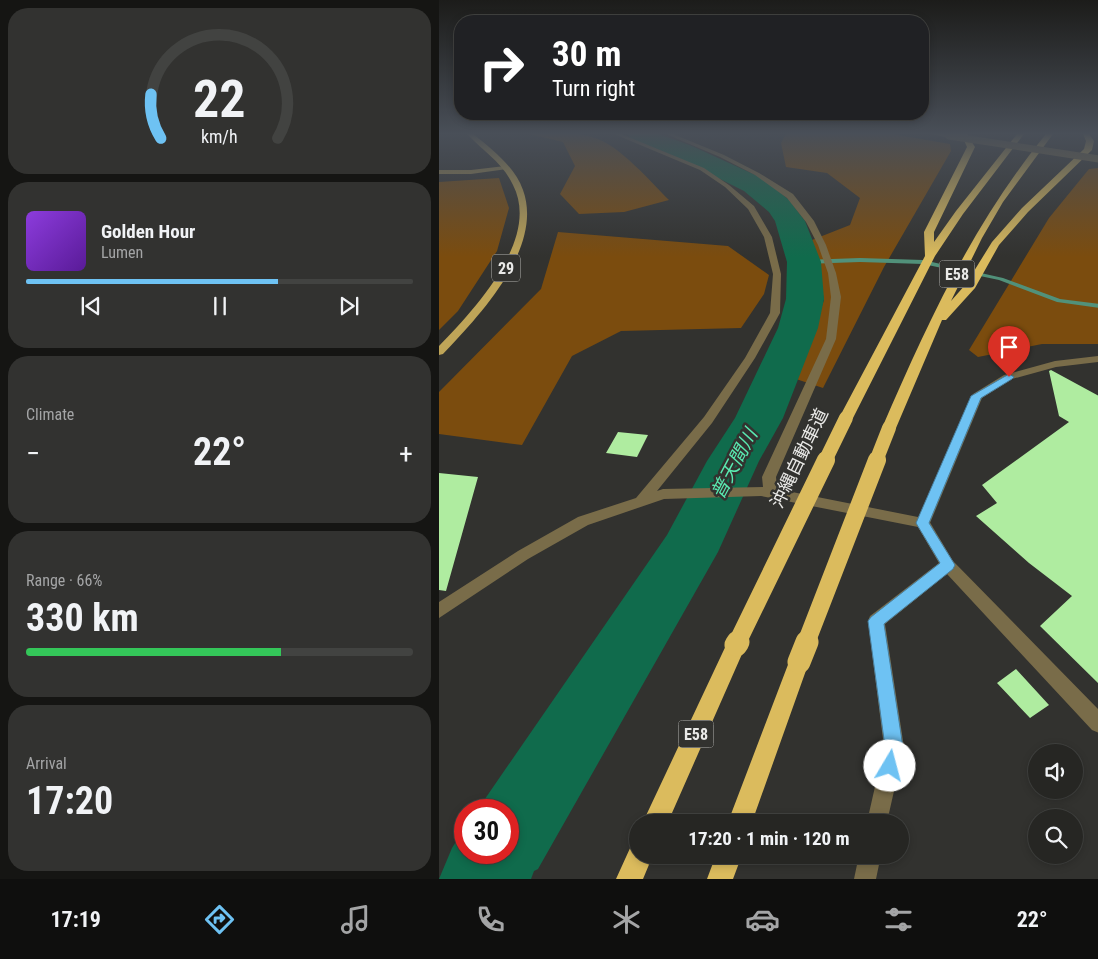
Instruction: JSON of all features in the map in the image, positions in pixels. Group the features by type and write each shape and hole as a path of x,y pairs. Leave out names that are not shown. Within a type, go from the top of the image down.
{"highway":[{"path":"930,256 929,232 957,175"},
{"name":"沖縄自動車道","path":"659,814 736,645 846,418 930,256 959,213 988,175"},
{"name":"E58","path":"744,814 799,662 889,428 932,328 967,255 992,211 1019,175"},
{"path":"932,328 971,286 995,244 1025,210 1062,175"},
{"path":"629,879 636,864"},
{"path":"720,879 726,864"}],"main road":[{"name":"29","path":"439,352 474,315 499,282 518,239 523,213 521,193 511,175"}],"street":[{"path":"640,502 708,420 750,358 775,313 777,274 768,237 751,208 727,186 711,175"},
{"path":"759,175 790,196 810,221 826,256 836,297 831,339 788,432 769,477 766,492"},
{"path":"923,523 977,396 1009,377 1055,364 1098,359"},
{"path":"439,611 523,555 583,521 663,494 766,492 923,523 948,565 1098,724"},
{"path":"879,814 894,747 876,621 948,565"},
{"path":"865,879 868,864"}],"shaded area":[{"path":"570,175 644,175 669,200 624,212 579,214 560,194"},
{"path":"830,175 937,175 884,267 823,388 796,379 824,300 812,240 850,225 860,198"},
{"path":"1084,175 1098,175 1098,344 1042,344 978,357 969,350 1049,218"},
{"path":"499,178 509,208 497,251 458,311 439,330 439,182"},
{"path":"558,232 728,246 769,275 764,294 741,328 621,331 572,356 522,445 439,434 439,392 541,289"}],"building":[{"path":"1051,370 1099,396 1099,684 1040,626 1072,596 1029,563 976,516 997,503 982,485 1069,422 1059,416 1049,371"},
{"path":"618,432 648,435 637,457 606,453"},
{"path":"439,473 478,477 446,591 439,590"},
{"path":"1016,669 1049,705 1030,718 997,683"}],"waterway":[{"name":"普天間川","path":"519,821 688,552 733,461 759,418 798,328 805,299 804,262 790,221 779,206 754,185 733,175"},
{"path":"804,262 860,260 923,262 1001,279 1059,301 1099,306"},
{"name":"普天間川","path":"483,879 492,864"}],"route":[{"path":"890,766 894,747 876,621 948,565 923,523 977,396 1009,377"}]}
